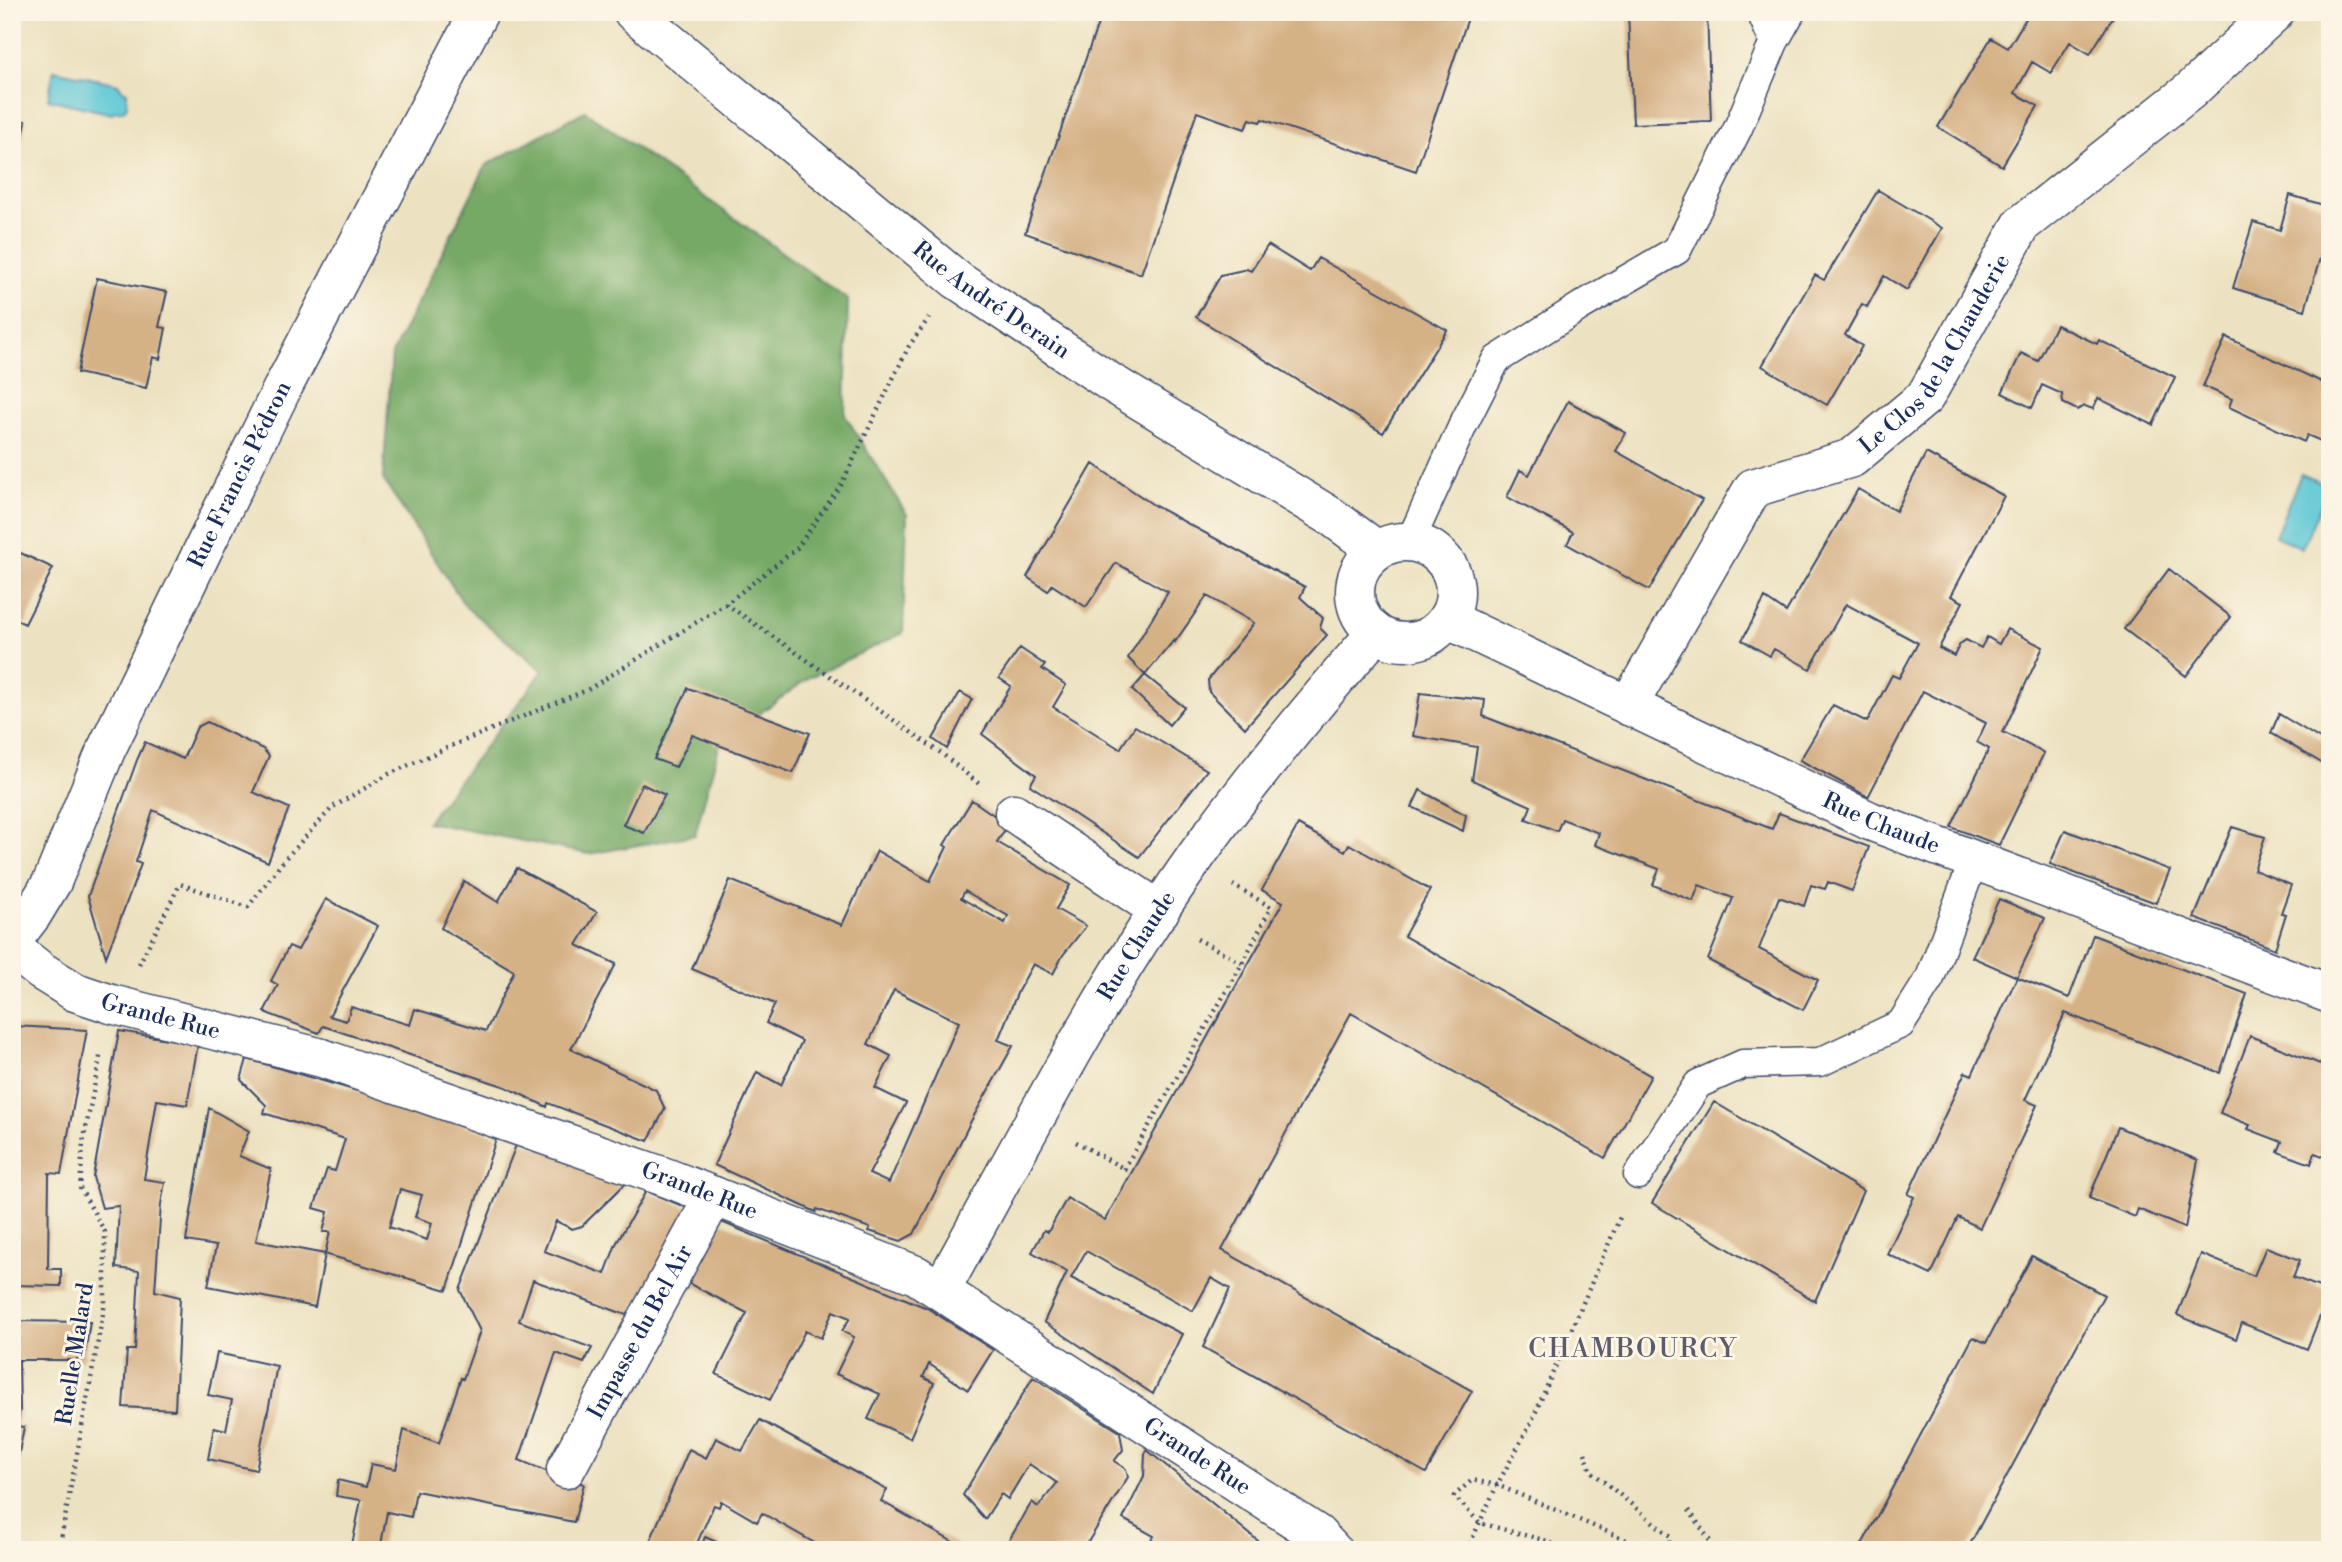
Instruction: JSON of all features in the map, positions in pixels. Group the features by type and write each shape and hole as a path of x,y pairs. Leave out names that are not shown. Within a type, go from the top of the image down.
{"street":[{"name":"Rue Francis Pédron","path":"12,941 52,882 106,750 218,519 282,389 479,12"},
{"name":"Rue André Derain","path":"633,12 957,281 1110,382 1332,517 1394,546"},
{"name":"Le Clos de la Chauderie","path":"1628,706 1753,488 1852,458 1925,397 2022,224 2190,91 2275,12"},
{"path":"1394,546 1427,547 1441,557 1450,570 1455,587 1454,604 1447,619 1436,631 1422,639 1406,642 1376,633 1357,607 1357,576 1365,562 1394,546"},
{"name":"Rue Chaude","path":"1447,619 1870,821 2330,994"},
{"name":"Rue Chaude","path":"941,1290 1080,1039 1160,911 1212,835 1328,687 1376,633"},
{"path":"1014,813 1160,911"},
{"name":"Grande Rue","path":"12,948 41,971 75,992 322,1058 714,1196 915,1275 1317,1534 1332,1550"},
{"name":"Impasse du Bel Air","path":"566,1469 714,1196"}],"lane":[{"path":"1761,12 1774,43"},
{"path":"1394,546 1457,436 1496,360 1677,250 1738,128 1774,43 1791,12"},
{"path":"1638,1175 1698,1084 1743,1064 1820,1062 1900,1024 1930,978 1974,860"}],"path":[{"path":"957,281 909,346 841,485 797,548 726,604 941,753 1014,813"},
{"name":"Ruelle Malard","path":"59,1550 105,1303 105,1231 80,1188 83,1143 118,1005 180,884 248,907 285,859 334,807 388,774 587,690 726,604"},
{"path":"1125,1169 1244,964 1271,907 1246,893"},
{"path":"1213,948 1244,964"},
{"path":"1035,1120 1130,1172"},
{"path":"1467,1550 1497,1485 1531,1423 1638,1175"},
{"path":"1585,1453 1591,1471 1670,1536 1669,1550"},
{"path":"1565,1550 1547,1541 1480,1523 1454,1496 1472,1480 1497,1485 1650,1550"},
{"path":"1689,1510 1716,1550"}],"green space":[{"path":"585,111 848,300 845,415 907,515 903,633 810,677 720,742 695,835 589,854 427,822 543,671 466,607 383,479 392,354 486,165"}],"water":[{"path":"54,70 118,84 127,92 127,106 123,111 115,111 112,114 48,99"},
{"path":"2301,474 2329,486 2302,548 2275,536"}],"building":[{"path":"1102,12 1470,12 1416,171 1262,119 1260,122 1250,119 1245,129 1197,112 1141,274 1025,233"},
{"path":"1628,12 1707,12 1711,121 1633,124"},
{"path":"2030,12 2116,12 2090,54 2070,42 2051,73 2032,62 2015,93 2038,106 2002,166 1938,127 1991,38 2008,48"},
{"path":"12,119 26,121 14,183 12,183"},
{"path":"1878,190 1942,228 1907,290 1884,276 1867,307 1862,304 1845,335 1862,346 1827,405 1762,366 1815,275 1824,280"},
{"path":"2290,195 2330,207 2330,245 2324,244 2305,310 2233,288 2253,222 2280,230"},
{"path":"1268,245 1310,271 1318,258 1447,330 1383,433 1196,317 1221,275 1247,269 1251,271"},
{"path":"97,278 167,292 159,327 166,328 160,359 153,357 146,388 77,373"},
{"path":"2056,325 2097,344 2099,340 2175,377 2153,425 2098,398 2093,409 2085,406 2077,410 2063,403 2062,394 2042,385 2032,408 2002,393 2021,353 2038,361"},
{"path":"2226,337 2330,386 2330,445 2307,435 2304,442 2229,407 2232,399 2203,386"},
{"path":"1568,401 1626,433 1616,451 1702,500 1649,590 1567,544 1573,532 1507,497 1520,470 1529,475"},
{"path":"1926,453 2004,496 1951,596 1963,602 1939,648 1954,656 1960,644 1966,640 1981,648 1987,637 1999,644 2007,629 2043,647 2003,732 2044,753 1999,845 1951,827 1989,749 1977,742 1986,723 1923,691 1868,797 1800,760 1833,705 1867,722 1892,675 1899,678 1918,643 1846,604 1810,669 1774,649 1770,656 1742,640 1765,598 1786,612 1858,489 1896,511"},
{"path":"1093,464 1155,506 1305,587 1300,597 1323,618 1320,628 1327,635 1245,728 1209,692 1208,680 1254,623 1207,596 1175,642 1174,640 1145,675 1128,658 1168,592 1116,563 1086,607 1052,585 1048,591 1027,577"},
{"path":"12,549 53,568 25,624 12,618"},
{"path":"2169,569 2231,617 2186,676 2124,629"},
{"path":"1020,648 1045,665 1042,669 1066,685 1053,707 1120,749 1135,726 1207,770 1139,857 1030,785 1036,775 982,734 1011,686 999,678"},
{"path":"1145,675 1184,707 1169,725 1132,690"},
{"path":"688,688 810,733 793,773 692,735 676,767 654,759"},
{"path":"960,692 972,699 947,749 933,739"},
{"path":"1420,693 1485,700 1483,716 1772,829 1779,813 1869,847 1852,891 1828,882 1825,889 1811,885 1804,906 1779,897 1759,949 1818,980 1803,1010 1708,960 1733,898 1699,885 1693,901 1653,885 1659,869 1595,845 1599,833 1562,819 1557,831 1526,819 1531,806 1472,780 1477,747 1413,736"},
{"path":"2279,714 2330,745 2330,768 2271,733"},
{"path":"207,722 263,749 269,756 253,792 289,808 268,862 153,810 136,862 141,864 106,957 88,896 137,760 145,742 183,759 197,727"},
{"path":"642,784 665,795 644,833 623,825"},
{"path":"1420,790 1466,815 1463,831 1412,807"},
{"path":"972,800 1008,825 997,842 1070,885 1056,909 1086,926 1063,955 1053,974 1033,964 1018,991 998,1040 1013,1046 971,1121 914,1234 901,1241 817,1209 816,1212 714,1165 757,1072 781,1085 802,1041 766,1023 775,1004 692,969 730,880 842,925 877,851 930,881 947,847 944,845","holes":["965,891 1008,916 1005,923 961,898","894,990 959,1022 889,1183 869,1174 906,1103 875,1088 891,1056 868,1044"]},
{"path":"1298,825 1345,851 1349,844 1430,890 1404,936 1651,1076 1605,1158 1351,1013 1222,1250 1472,1391 1426,1473 1203,1347 1230,1289 1211,1278 1193,1311 1086,1251 1071,1278 1182,1334 1153,1394 1044,1322 1067,1272 1032,1252 1044,1230 1048,1232 1067,1198 1105,1220 1283,902 1262,890"},
{"path":"2232,827 2265,837 2254,870 2291,885 2281,913 2286,914 2275,949 2194,918"},
{"path":"2065,830 2170,870 2156,903 2050,864"},
{"path":"517,868 597,912 577,945 616,964 571,1049 656,1090 665,1109 648,1141 548,1103 547,1107 506,1087 323,1026 319,1033 264,1012 278,985 271,981 289,946 298,950 326,899 378,926 329,1016 346,1021 351,1007 410,1025 415,1009 486,1031 514,971 441,928 464,881 498,902"},
{"path":"1999,899 2045,918 2017,977 1972,957"},
{"path":"2093,935 2247,994 2220,1073 2065,1013 2025,1100 2037,1105 1980,1228 1958,1217 1931,1275 1887,1254 1914,1197 1908,1194 1965,1072 1972,1075 2017,977 2069,998"},
{"path":"14,1026 87,1030 61,1174 49,1173 48,1269 61,1269 61,1286 12,1285"},
{"path":"119,1031 198,1044 187,1105 157,1100 144,1179 165,1182 155,1291 180,1297 175,1410 123,1407 127,1350 135,1350 139,1271 116,1268 119,1206 102,1208 93,1177"},
{"path":"2250,1036 2325,1066 2327,1061 2330,1062 2330,1159 2315,1153 2311,1164 2278,1152 2282,1142 2248,1129 2250,1125 2220,1113"},
{"path":"247,1059 392,1101 497,1136 447,1290 325,1254 330,1232 323,1232 328,1212 314,1208 327,1169 335,1171 345,1139 264,1113 266,1105 241,1080","holes":["400,1189 422,1195 415,1217 432,1223 427,1240 389,1227"]},
{"path":"1714,1102 1863,1191 1815,1301 1652,1203"},
{"path":"209,1108 249,1131 239,1156 271,1169 256,1241 325,1254 315,1307 208,1286 216,1246 186,1241"},
{"path":"2118,1127 2198,1160 2185,1228 2138,1209 2135,1217 2089,1198"},
{"path":"518,1140 627,1182 582,1226 572,1229 556,1221 544,1251 605,1274 616,1244 646,1191 695,1211 629,1316 533,1280 519,1321 592,1348 584,1363 556,1353 519,1460 584,1484 574,1522 416,1491 411,1517 387,1512 380,1550 351,1550 361,1500 336,1496 338,1480 366,1487 371,1464 396,1469 404,1430 439,1443 480,1331 460,1290"},
{"path":"719,1221 927,1308 993,1350 968,1390 929,1364 923,1377 934,1383 910,1438 868,1419 880,1394 836,1374 854,1337 842,1331 850,1318 833,1311 821,1338 805,1331 770,1400 716,1374 747,1313 680,1279"},
{"path":"2266,1247 2300,1260 2293,1277 2330,1291 2307,1349 2242,1323 2236,1339 2177,1315 2201,1254 2254,1276"},
{"path":"2032,1256 2104,1295 1967,1550 1859,1550 1973,1337 1986,1343"},
{"path":"12,1321 90,1322 84,1360 19,1360 20,1410 17,1426 24,1427 17,1463 12,1462"},
{"path":"217,1353 277,1366 256,1470 208,1459 214,1427 226,1430 232,1400 208,1395"},
{"path":"1033,1377 1120,1432 1123,1450 1114,1461 1126,1469 1128,1477 1083,1550 1008,1550 1005,1547 1032,1502 1038,1507 1057,1483 1029,1464 1008,1499 1001,1494 985,1519 963,1495"},
{"path":"760,1420 887,1490 881,1501 967,1550 827,1550 762,1513 757,1522 721,1501 719,1507 714,1505 694,1550 661,1550 648,1546 689,1449 706,1458 716,1438 742,1451"},
{"path":"1147,1450 1269,1550 1145,1550 1154,1536 1123,1519 1144,1476"},
{"path":"705,1537 721,1544 718,1550 700,1550"}],"district":[{"name":"CHAMBOURCY","path":"1633,1349"}]}
